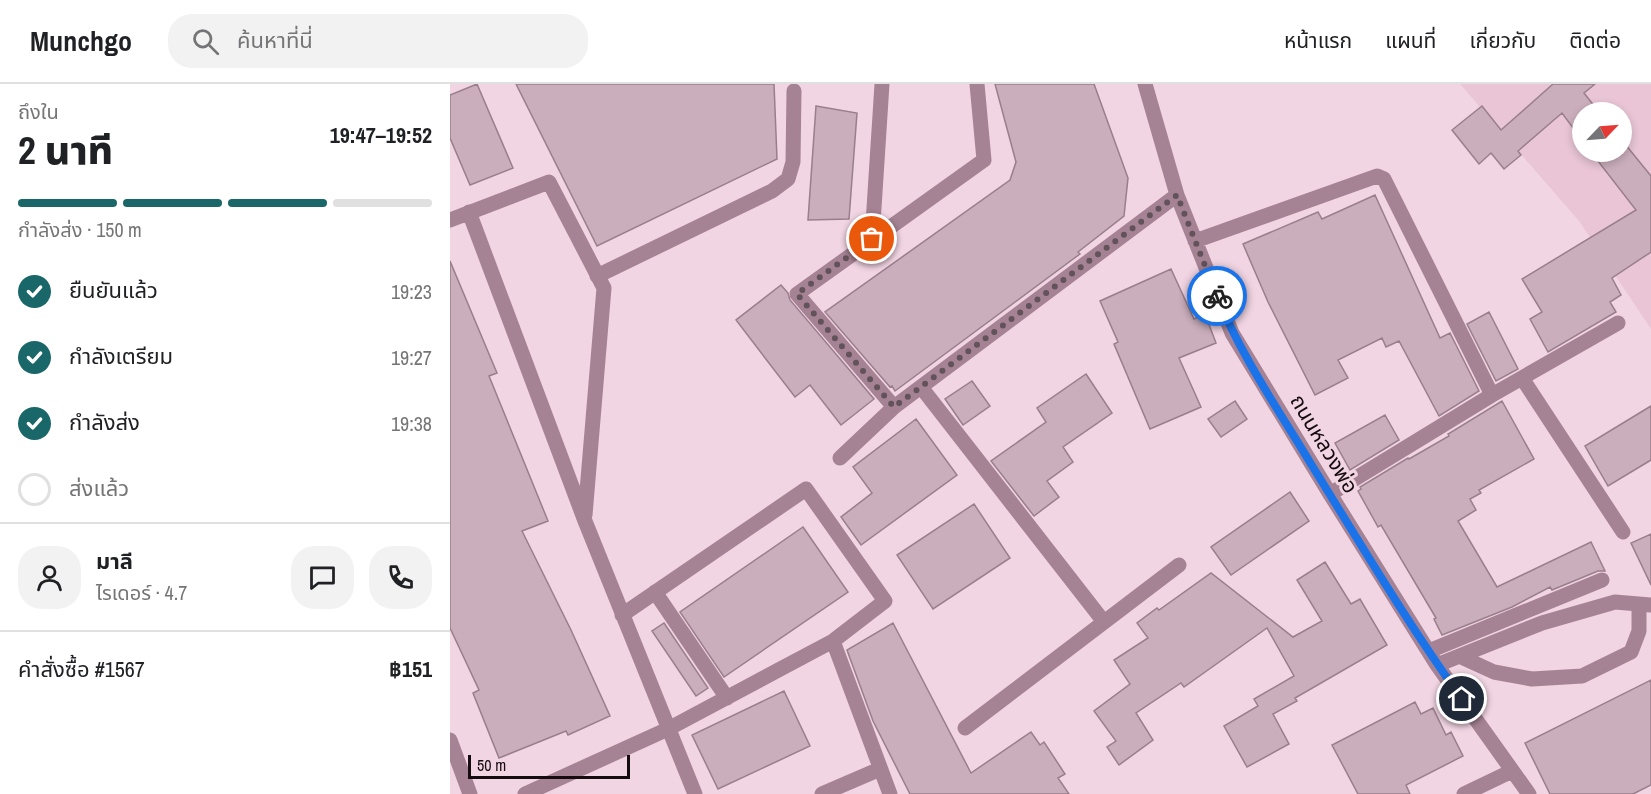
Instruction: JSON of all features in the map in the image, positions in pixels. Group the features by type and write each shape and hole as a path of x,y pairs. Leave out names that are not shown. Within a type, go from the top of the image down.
{"street":[{"path":"872,239 882,84"},
{"path":"894,407 797,294 984,160 977,84"},
{"name":"ถนนหลวงพ่อ","path":"1145,84 1177,195 1232,333 1437,664 1529,794"},
{"path":"597,276 772,191 788,179 793,162 794,91"},
{"path":"1195,241 1377,176 1384,179 1492,395"},
{"path":"450,219 549,182 604,288 585,521"},
{"path":"840,458 894,407 1177,195"},
{"path":"469,212 585,521 695,794"},
{"path":"1330,494 1492,395 1618,323"},
{"path":"1522,378 1623,532"},
{"path":"921,387 1104,622"},
{"path":"525,794 668,729 727,698 833,641 885,601 806,489 622,615"},
{"path":"965,728 1179,565"},
{"path":"1429,651 1602,580"},
{"path":"655,592 727,698"},
{"path":"1437,664 1542,623 1615,602 1645,605 1639,632 1631,652 1582,676 1532,679 1494,672 1459,656"},
{"path":"833,641 890,794"},
{"path":"450,740 455,773 470,794"},
{"path":"822,794 880,768"},
{"path":"1464,794 1512,771"}],"shaded area":[{"path":"1460,84 1651,84 1651,329 1579,221"}],"building":[{"path":"477,84 513,168 470,185 450,138 450,95"},
{"path":"516,84 774,84 777,159 597,246"},
{"path":"995,84 1094,84 1128,178 1124,216 1078,252 1080,254 895,391 825,312 1010,180 1016,162"},
{"path":"1553,84 1595,84 1584,93 1591,102 1572,102 1572,126 1562,113 1518,151 1521,155 1504,169 1491,153 1479,164 1452,130 1482,106 1501,130"},
{"path":"816,106 857,113 849,219 808,220"},
{"path":"1632,153 1651,176 1651,252 1612,278 1621,295 1610,302 1616,312 1548,352 1530,319 1542,312 1522,279 1636,210 1599,162 1632,162"},
{"path":"1375,195 1440,338 1450,333 1479,391 1439,416 1399,341 1386,347 1382,338 1338,360 1348,378 1315,395 1268,302 1243,244 1318,212 1322,219"},
{"path":"450,261 497,373 489,376 548,521 522,531 610,716 568,735 566,731 499,758 473,693 479,690 450,628"},
{"path":"1171,269 1194,319 1205,314 1216,343 1179,358 1201,407 1150,429 1114,344 1118,342 1100,301"},
{"path":"781,285 788,293 790,300 874,399 841,425 810,385 795,397 736,320"},
{"path":"1489,312 1518,369 1496,381 1467,324"},
{"path":"1086,374 1112,413 1063,447 1073,462 1047,481 1059,497 1034,516 991,461 1046,422 1037,408"},
{"path":"972,381 990,406 963,425 945,399"},
{"path":"1235,401 1247,419 1221,437 1208,419"},
{"path":"1502,401 1534,459 1479,490 1481,493 1470,499 1476,510 1458,521 1497,587 1591,542 1605,571 1598,571 1552,590 1550,587 1512,607 1442,635 1434,619 1436,618 1381,525 1378,527 1358,491 1360,487 1449,436 1448,434"},
{"path":"1651,406 1651,460 1608,486 1585,446"},
{"path":"1385,415 1399,440 1350,470 1335,443"},
{"path":"916,419 957,475 861,545 841,517 872,493 853,467"},
{"path":"1290,492 1309,521 1231,575 1211,547"},
{"path":"974,504 1010,558 933,609 897,555"},
{"path":"803,527 848,592 724,677 680,612"},
{"path":"1651,534 1651,585 1631,543"},
{"path":"1325,562 1351,604 1360,599 1387,645 1295,698 1297,701 1273,714 1289,744 1247,767 1224,726 1258,706 1254,699 1294,676 1267,628 1184,687 1181,683 1136,713 1153,740 1119,765 1107,747 1116,741 1094,711 1130,684 1114,660 1148,638 1137,623 1211,573 1293,637 1322,621 1297,580"},
{"path":"664,623 708,688 696,696 652,631"},
{"path":"893,623 971,773 1031,732 1040,745 1044,742 1065,774 1058,778 1069,794 910,794 873,721 847,650"},
{"path":"1651,680 1651,785 1633,794 1550,794 1525,743"},
{"path":"784,691 810,746 718,789 692,735"},
{"path":"1415,702 1421,714 1433,708 1446,735 1451,732 1463,756 1406,785 1410,794 1358,794 1332,745"}],"way so far":[{"path":"872,239 797,294 894,407 1177,195 1217,296"}],"route":[{"path":"1217,296 1232,333 1305,454 1437,664 1462,699"}]}
